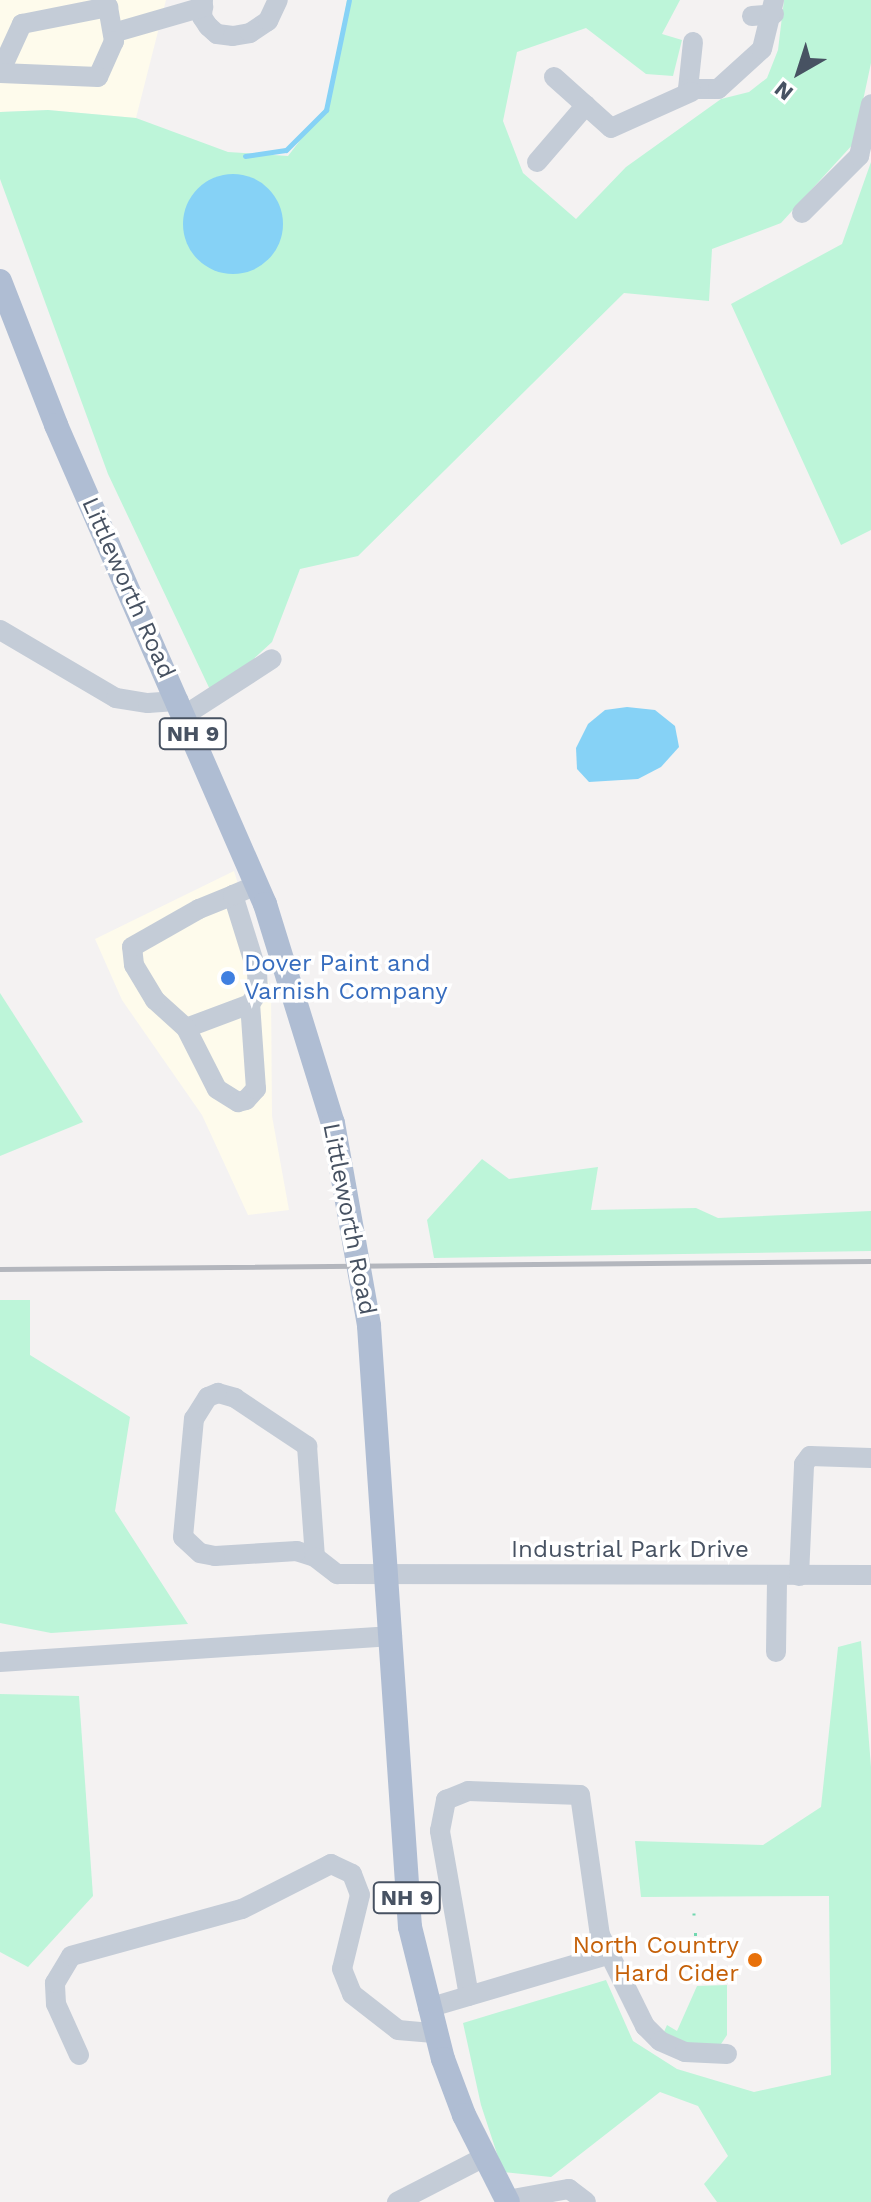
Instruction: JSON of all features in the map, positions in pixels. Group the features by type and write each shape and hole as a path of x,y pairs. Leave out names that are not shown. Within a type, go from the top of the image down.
{"main road":[{"name":"Littleworth Road","path":"0,281 56,425 257,885 305,1021 349,1199 369,1326 389,1576 407,1904 434,2033 484,2157 507,2201"}],"street":[{"path":"113,33 203,4 208,26 217,34 233,36 250,33 268,21 278,0"},
{"path":"107,4 113,33 110,59 98,77 0,73 22,24 107,4"},
{"path":"752,16 774,7"},
{"path":"554,77 611,128 691,92 718,89 753,60 774,7"},
{"path":"691,92 687,85 693,42"},
{"path":"802,213 859,156 871,104"},
{"path":"537,162 586,105"},
{"path":"0,630 116,698 182,708 272,659"},
{"path":"233,895 259,985 250,1004 256,1089 246,1100 238,1102 217,1089 186,1028 155,1000 134,965 132,947 233,895 257,885"},
{"path":"186,1028 250,1004"},
{"path":"218,1393 249,1405 307,1446 315,1557 297,1551 215,1556 200,1553 183,1537 194,1419 208,1397 218,1393"},
{"path":"799,1576 804,1464 810,1456 871,1458"},
{"name":"Industrial Park Drive","path":"315,1557 337,1574 389,1576 871,1575"},
{"path":"776,1652 777,1576"},
{"path":"0,1662 392,1636"},
{"path":"469,1996 440,1831 442,1808 454,1795 580,1795 600,1935 645,2026 660,2041 685,2052 727,2054"},
{"path":"79,2055 56,2004 55,1983 71,1956 242,1909 331,1864 352,1874 360,1895 342,1969 352,1994 398,2030 434,2033"},
{"path":"428,2008 610,1954"},
{"path":"397,2202 484,2157"},
{"path":"507,2201 569,2189 586,2202"}],"path":[{"path":"668,1950 694,1950"}],"shaded area":[{"path":"0,0 166,0 136,118 48,110 0,112"},
{"path":"234,871 271,990 272,1116 289,1210 248,1215 202,1115 122,1000 95,939"}],"green space":[{"path":"347,0 680,0 662,34 682,40 673,76 646,74 586,28 517,52 503,121 523,173 576,219 626,167 721,99 749,92 767,78 778,50 784,0 871,0 871,63 854,143 781,223 712,249 709,301 624,293 358,556 300,569 272,642 213,696 108,474 0,179 0,112 48,110 136,118 228,152 288,156 329,103"},
{"path":"871,162 871,530 841,545 731,304 842,244"},
{"path":"0,993 83,1122 0,1156"},
{"path":"482,1159 509,1179 598,1167 591,1210 696,1208 718,1218 871,1211 871,1251 434,1258 427,1220"},
{"path":"0,1300 30,1300 30,1355 130,1417 115,1511 188,1624 51,1633 0,1623"},
{"path":"861,1641 871,1767 871,2202 717,2202 704,2184 728,2156 698,2106 660,2092 551,2177 503,2172 481,2105 463,2023 606,1980 633,2041 677,2069 754,2092 831,2075 829,1896 641,1897 635,1841 763,1845 821,1807 838,1647"},
{"path":"0,1694 79,1696 93,1896 28,1967 0,1952"},
{"path":"727,1985 727,2035 721,2044 689,2046 663,2034 667,2025 677,2031 697,1986"}],"water":[{"path":"233,174 252,178 268,189 279,205 283,224 279,243 268,259 252,270 233,274 214,270 198,259 187,243 183,224 187,205 198,189 214,178"},
{"path":"627,707 655,710 675,726 679,747 661,767 638,779 589,782 577,769 576,748 588,724 605,710"}],"waterway":[{"path":"245,156 286,150 326,110 349,0"}],"railway":[{"path":"0,1269 871,1261"}],"place":[{"name":"Dover Paint and Varnish Company","path":"228,978"},
{"name":"North Country Hard Cider","path":"755,1960"}]}
